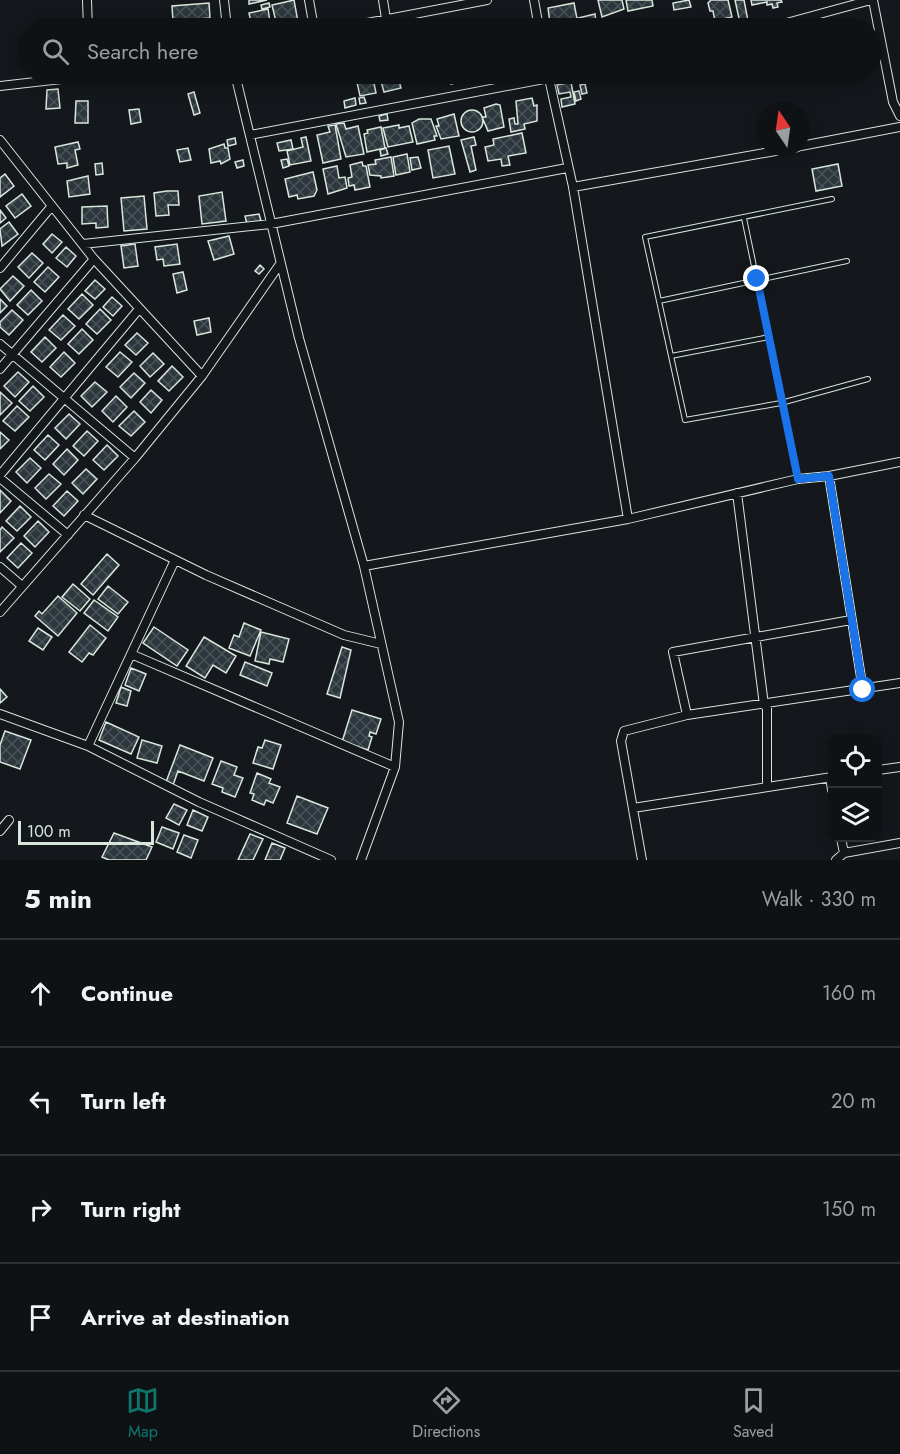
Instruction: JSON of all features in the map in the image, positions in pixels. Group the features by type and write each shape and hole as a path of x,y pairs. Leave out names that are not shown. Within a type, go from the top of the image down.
{"street":[{"path":"87,0 88,18"},
{"path":"224,0 226,18"},
{"path":"309,0 312,18"},
{"path":"383,0 386,18"},
{"path":"390,18 458,3 487,0"},
{"path":"534,0 537,18"},
{"path":"805,18 872,0 876,18"},
{"path":"882,49 893,102 900,116"},
{"path":"0,86 18,84"},
{"path":"237,84 280,264 364,566 399,722 395,767 361,860"},
{"path":"250,135 508,84"},
{"path":"551,84 573,188 628,519"},
{"path":"810,145 900,128"},
{"path":"0,140 94,259 202,375"},
{"path":"573,188 756,155"},
{"path":"83,244 271,224 567,168"},
{"path":"0,268 51,207"},
{"path":"0,369 94,259"},
{"path":"0,612 135,458 202,375 280,264"},
{"path":"68,535 0,476 140,309"},
{"path":"0,344 135,458"},
{"path":"364,566 628,519 798,479 829,476 900,462"},
{"path":"829,476 863,690"},
{"path":"737,493 754,638 765,704 767,787"},
{"path":"84,515 175,560 344,635 381,644"},
{"path":"88,746 175,560"},
{"path":"0,567 22,586"},
{"path":"687,715 673,652 851,620"},
{"path":"131,654 395,767"},
{"path":"642,860 620,736 624,731 687,715 900,683"},
{"path":"0,714 88,746 199,802 331,860"},
{"path":"882,769 900,767"},
{"path":"633,808 828,777"},
{"path":"0,831 9,820"},
{"path":"842,842 844,853"},
{"path":"836,860 844,853 900,843"}],"lane":[{"path":"832,199 645,237 685,420 782,403 868,379"},
{"path":"744,218 798,479"},
{"path":"659,301 847,261"},
{"path":"671,356 769,337"}],"building":[{"path":"249,0 267,0 249,4"},
{"path":"294,0 297,18 275,18 272,5"},
{"path":"598,0 622,0 624,9 602,17"},
{"path":"626,0 652,0 653,6 628,11"},
{"path":"689,0 691,7 674,10 673,3"},
{"path":"711,0 728,0 732,17 714,18 708,3"},
{"path":"735,0 744,0 747,18 739,18"},
{"path":"751,0 781,0 782,2 777,3 778,7 773,8 772,4 767,5 767,2 752,5"},
{"path":"209,3 210,18 173,18 172,6"},
{"path":"269,3 270,7 262,9 261,5"},
{"path":"574,3 577,18 549,18 548,8"},
{"path":"268,9 269,18 250,18 249,13"},
{"path":"595,14 596,18 578,18"},
{"path":"357,84 374,84 376,93 360,96"},
{"path":"382,84 400,84 401,88 384,92"},
{"path":"571,84 575,104 562,107 561,99 571,97 570,92 559,94 557,85"},
{"path":"585,84 587,93 582,94 580,85"},
{"path":"58,89 60,108 46,109 47,90"},
{"path":"579,91 581,99 576,101 574,92"},
{"path":"194,92 200,113 194,115 188,94"},
{"path":"364,97 366,103 360,104 359,98"},
{"path":"355,98 356,105 345,108 344,101"},
{"path":"532,98 534,106 537,105 537,121 524,124 525,129 511,132 509,119 514,118 515,124 518,124 516,101"},
{"path":"76,101 88,101 88,123 75,123"},
{"path":"500,105 504,127 488,131 482,117 486,117 484,108"},
{"path":"139,109 141,122 131,124 129,110"},
{"path":"472,110 480,113 483,121 480,129 472,132 464,129 461,121 464,113"},
{"path":"387,114 388,120 380,121 379,116"},
{"path":"454,114 459,136 441,139 436,126 439,126 437,119"},
{"path":"419,119 431,119 437,136 434,136 435,140 417,144 412,123"},
{"path":"344,123 346,129 358,126 364,154 346,157 336,124"},
{"path":"335,125 341,159 323,163 317,135 330,132 328,126"},
{"path":"399,125 399,128 409,126 413,142 388,147 383,128"},
{"path":"381,127 385,148 367,152 364,134 368,133 367,130"},
{"path":"522,133 526,153 508,156 510,165 502,166 501,159 488,161 485,147 494,145 493,139"},
{"path":"306,137 311,161 290,165 287,151 303,147 301,138"},
{"path":"474,137 476,145 471,146 476,170 470,172 461,140"},
{"path":"235,138 236,144 228,146 227,140"},
{"path":"291,140 293,149 279,151 277,143"},
{"path":"78,142 80,149 75,150 78,165 67,168 67,163 58,164 55,147"},
{"path":"224,144 225,148 228,148 230,159 221,164 220,161 211,163 209,149"},
{"path":"449,146 455,174 433,178 428,150"},
{"path":"188,148 191,160 180,162 177,150"},
{"path":"386,148 388,154 381,156 380,150"},
{"path":"407,154 410,172 396,175 393,157"},
{"path":"391,157 394,176 381,178 381,176 370,175 368,165 376,164 375,160"},
{"path":"418,157 421,168 412,170 410,158"},
{"path":"287,159 289,166 283,168 281,160"},
{"path":"243,160 244,166 237,168 235,162"},
{"path":"362,162 363,166 366,166 370,187 355,190 354,185 349,186 348,178 352,177 350,165"},
{"path":"102,163 103,174 96,175 95,164"},
{"path":"838,164 842,186 816,191 812,169"},
{"path":"337,166 339,178 345,177 347,188 328,194 323,169"},
{"path":"313,172 317,190 314,196 298,199 297,195 289,197 285,179"},
{"path":"5,174 14,186 0,197 0,178"},
{"path":"88,176 90,194 69,197 67,181"},
{"path":"178,191 179,205 168,205 169,215 156,216 154,193"},
{"path":"222,192 226,221 202,224 199,196"},
{"path":"22,194 31,206 15,218 6,206"},
{"path":"144,196 147,229 124,231 121,198"},
{"path":"107,206 108,227 96,228 96,223 82,224 82,207"},
{"path":"0,210 6,218 0,223"},
{"path":"259,214 261,221 247,224 245,216"},
{"path":"9,222 18,234 2,246 0,229"},
{"path":"52,234 62,242 52,253 43,244"},
{"path":"229,236 234,254 214,260 208,241"},
{"path":"135,244 138,266 124,268 121,246"},
{"path":"177,244 180,264 164,266 163,259 157,260 155,247"},
{"path":"66,247 76,256 67,267 56,258"},
{"path":"32,253 43,263 29,278 18,267"},
{"path":"260,265 264,269 259,274 255,271"},
{"path":"48,267 59,277 45,292 34,282"},
{"path":"183,272 187,290 177,293 173,274"},
{"path":"13,276 24,286 10,301 0,289"},
{"path":"95,280 105,289 95,299 85,291"},
{"path":"31,290 42,301 28,315 17,305"},
{"path":"82,294 93,305 79,319 68,309"},
{"path":"112,297 122,306 113,316 103,307"},
{"path":"0,299 7,306 0,313"},
{"path":"100,309 111,320 97,334 86,324"},
{"path":"12,310 23,320 9,335 0,327 0,322"},
{"path":"63,315 75,326 61,340 49,330"},
{"path":"209,318 211,332 197,335 194,321"},
{"path":"82,329 93,340 79,354 68,344"},
{"path":"137,333 148,343 136,355 125,345"},
{"path":"45,337 56,348 42,362 31,352"},
{"path":"64,352 75,363 61,377 50,367"},
{"path":"120,352 132,362 118,377 106,367"},
{"path":"153,353 164,364 150,377 140,366"},
{"path":"172,366 183,377 169,391 158,381"},
{"path":"18,372 29,382 15,397 4,386"},
{"path":"134,373 145,383 131,398 120,387"},
{"path":"95,382 107,392 92,407 81,396"},
{"path":"33,386 44,397 30,411 19,401"},
{"path":"151,390 162,400 151,413 140,402"},
{"path":"0,392 12,403 0,415"},
{"path":"116,396 127,407 113,422 102,411"},
{"path":"17,406 29,417 15,431 3,421"},
{"path":"134,411 145,422 131,436 119,426"},
{"path":"69,414 80,424 66,439 55,428"},
{"path":"87,431 98,441 84,456 73,446"},
{"path":"0,432 9,440 0,449"},
{"path":"48,435 59,445 45,460 34,450"},
{"path":"107,445 118,456 104,470 93,460"},
{"path":"67,449 78,460 64,475 53,464"},
{"path":"30,458 41,468 27,483 16,472"},
{"path":"86,469 97,479 83,494 72,483"},
{"path":"49,474 61,484 46,499 35,488"},
{"path":"0,490 11,501 0,513"},
{"path":"67,491 78,501 64,516 53,506"},
{"path":"20,506 31,517 17,531 6,521"},
{"path":"38,521 49,532 35,547 24,536"},
{"path":"2,527 14,538 0,552 0,530"},
{"path":"21,543 32,553 18,568 7,558"},
{"path":"107,554 119,565 93,595 81,584"},
{"path":"73,584 90,599 80,611 62,597"},
{"path":"108,586 128,602 118,614 98,599"},
{"path":"58,596 77,613 58,636 35,616 39,611 42,614"},
{"path":"94,600 118,617 108,631 84,613"},
{"path":"244,623 261,630 250,656 229,648 234,635 239,637"},
{"path":"90,625 106,638 93,655 89,653 82,662 69,652"},
{"path":"154,627 188,650 177,666 143,643"},
{"path":"38,628 52,637 43,650 29,641"},
{"path":"261,632 289,639 283,662 270,659 269,664 255,661"},
{"path":"204,637 236,656 226,673 213,665 205,678 186,666"},
{"path":"342,647 351,650 340,698 327,694"},
{"path":"245,662 272,673 267,686 240,675"},
{"path":"131,668 146,674 139,691 125,685"},
{"path":"121,687 131,691 127,706 116,703"},
{"path":"0,689 7,697 0,703"},
{"path":"352,710 381,719 376,734 370,732 369,736 372,737 368,750 342,742"},
{"path":"106,722 139,737 131,754 99,740"},
{"path":"5,731 31,740 20,769 0,762 0,745"},
{"path":"142,740 162,746 157,763 137,758"},
{"path":"265,740 281,745 273,769 253,763 258,747 262,748"},
{"path":"180,745 213,758 204,781 178,771 173,785 166,782"},
{"path":"221,761 237,767 234,775 243,778 235,797 222,792 223,788 212,784"},
{"path":"257,773 271,779 269,783 280,787 273,803 266,800 264,805 252,800 254,794 250,793"},
{"path":"297,796 328,808 317,834 287,823"},
{"path":"174,804 187,810 179,825 166,818"},
{"path":"193,810 208,817 202,831 187,825"},
{"path":"162,827 179,833 173,849 156,842"},
{"path":"114,833 152,847 146,860 109,860 102,857"},
{"path":"250,834 263,839 253,860 238,860"},
{"path":"184,835 198,840 191,858 177,852"},
{"path":"272,843 285,848 280,860 265,860"}],"route":[{"path":"757,279 798,479 829,476 863,690"}]}
